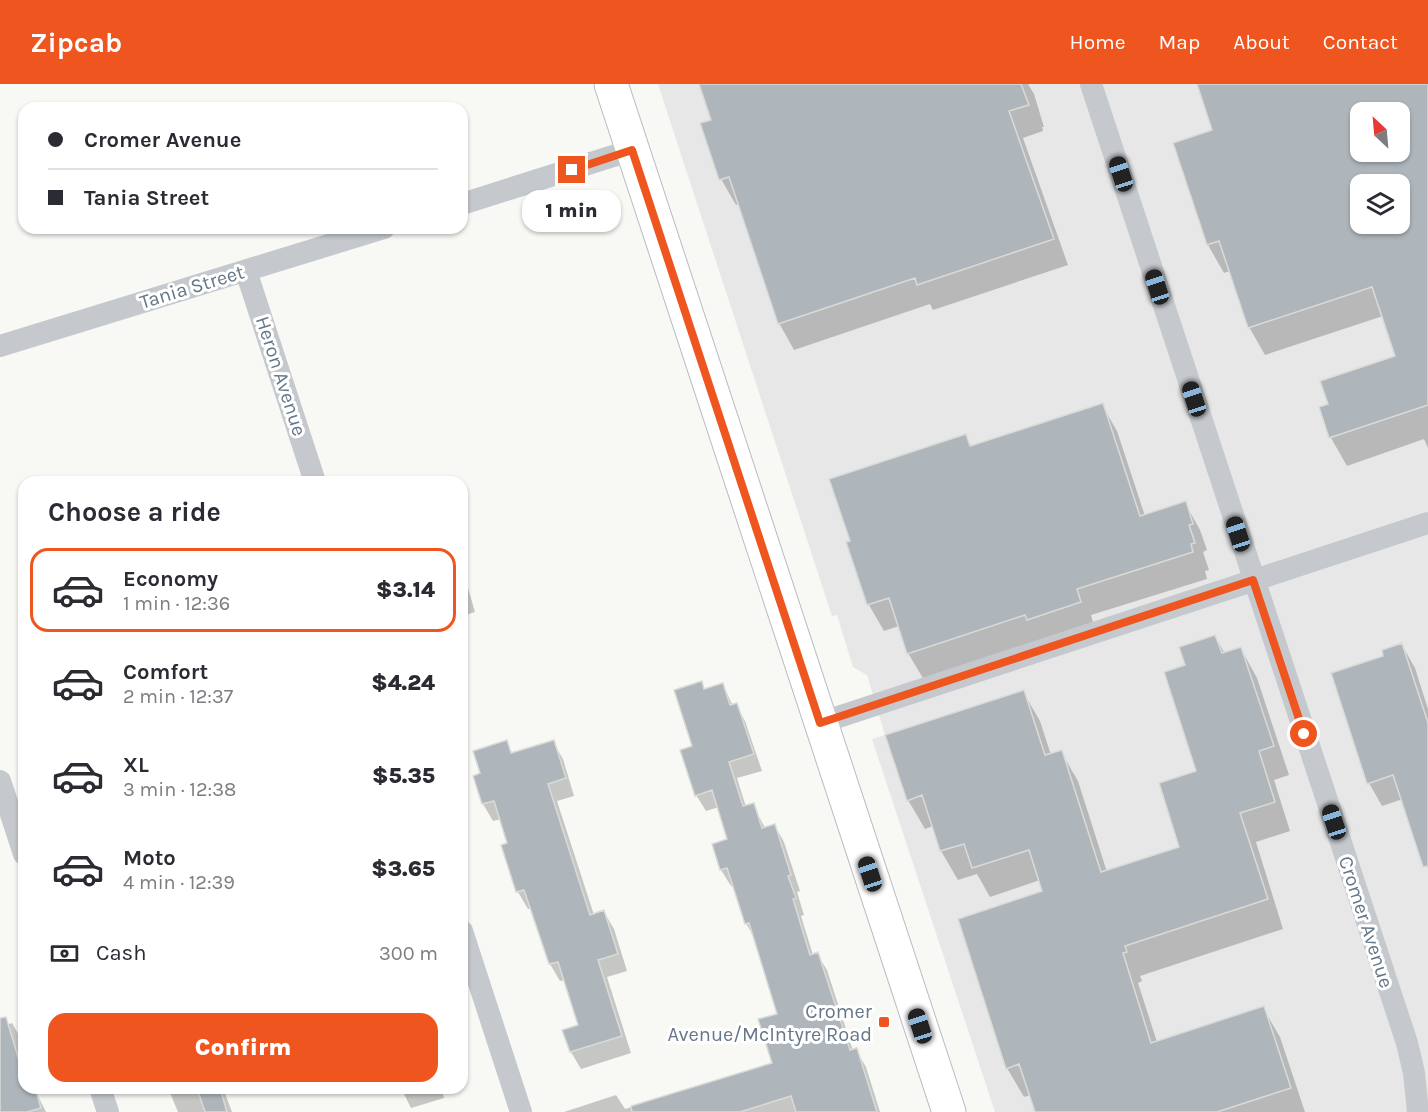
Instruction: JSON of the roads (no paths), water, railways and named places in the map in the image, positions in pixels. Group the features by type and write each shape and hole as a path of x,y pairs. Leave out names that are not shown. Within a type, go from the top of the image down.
{"main road":[{"path":"611,84 949,1112"}],"street":[{"name":"Cromer Avenue","path":"1091,84 1407,1043 1414,1072 1418,1112"},
{"path":"468,202 632,150"},
{"name":"Tania Street","path":"0,346 365,234"},
{"name":"Heron Avenue","path":"246,271 313,476"},
{"path":"820,723 1428,523"},
{"path":"0,781 18,836"},
{"path":"468,949 521,1112"},
{"path":"102,1094 108,1112"}],"place":[{"name":"Cromer Avenue/McIntyre Road","path":"884,1022"}]}
